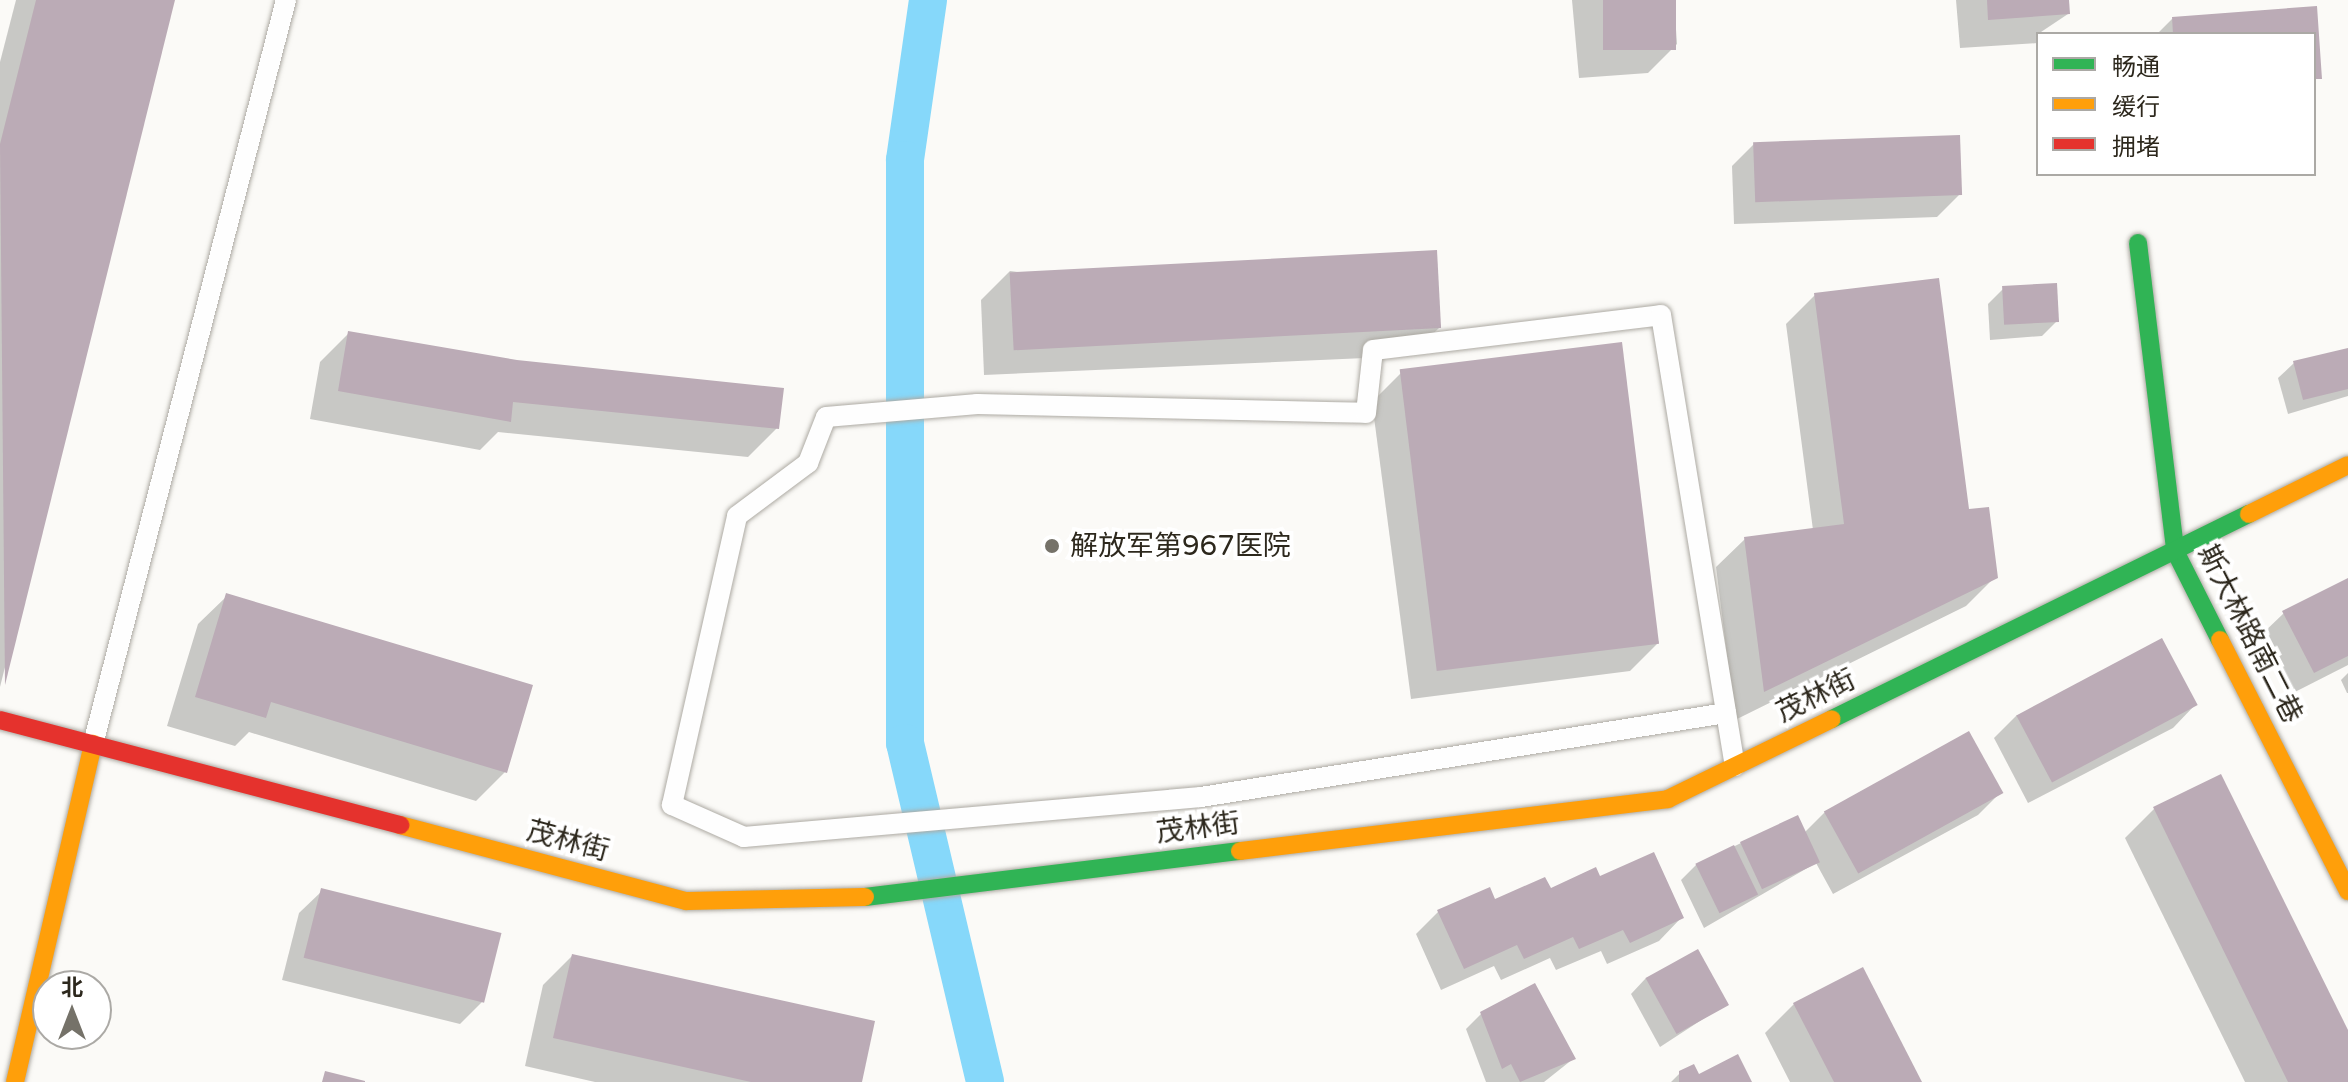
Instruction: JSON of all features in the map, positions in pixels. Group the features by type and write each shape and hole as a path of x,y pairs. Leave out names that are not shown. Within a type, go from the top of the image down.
{"street":[{"name":"斯大林路南二巷","path":"2138,243 2175,551 2348,891"},
{"name":"茂林街","path":"0,720 686,901 862,898 1668,799 2348,465"},
{"path":"15,1082 93,744"}],"lane":[{"path":"93,744 286,0"},
{"path":"1726,713 1201,797 1001,815 744,837 672,805 737,516 808,463 826,417 977,404 1366,413 1373,350 1661,315 1735,766"}],"building":[{"path":"36,0 175,0 5,685 0,144"},
{"path":"1603,0 1676,0 1676,50 1603,50"},
{"path":"1987,0 2069,0 2070,14 1988,20"},
{"path":"2317,6 2322,79 2316,79 2316,32 2173,32 2172,17"},
{"path":"1960,135 1962,195 1755,202 1753,142"},
{"path":"1437,250 1441,328 1014,350 1010,272"},
{"path":"1939,278 1969,509 1989,507 1998,578 1764,692 1744,537 1844,524 1814,293"},
{"path":"2057,283 2059,322 2004,325 2002,286"},
{"path":"348,331 517,360 784,388 779,429 513,402 511,422 338,391"},
{"path":"1622,342 1659,644 1437,671 1400,369"},
{"path":"2348,348 2348,389 2303,400 2293,361"},
{"path":"2348,578 2348,656 2314,673 2282,611"},
{"path":"226,593 533,685 507,773 271,702 266,718 195,697"},
{"path":"2162,638 2198,705 2052,783 2016,715"},
{"path":"1969,731 2003,793 1858,874 1824,811"},
{"path":"2221,774 2348,1030 2348,1082 2288,1082 2153,807"},
{"path":"1798,815 1820,862 1762,889 1740,842"},
{"path":"1734,845 1758,894 1719,913 1695,864"},
{"path":"1654,852 1684,918 1630,943 1623,930 1579,949 1573,937 1524,959 1517,945 1464,969 1437,910 1490,887 1495,899 1545,877 1551,888 1596,867 1600,876"},
{"path":"321,888 501,933 484,1003 304,958"},
{"path":"1698,949 1729,1005 1677,1034 1646,978"},
{"path":"572,954 875,1021 862,1082 751,1082 553,1038"},
{"path":"1863,967 1922,1082 1834,1082 1793,1003"},
{"path":"1535,983 1576,1059 1520,1082 1511,1064 1502,1069 1480,1012"},
{"path":"1738,1054 1752,1082 1679,1082 1679,1071 1694,1064 1699,1074"},
{"path":"325,1071 365,1081 365,1082 322,1082"}],"waterway":[{"path":"928,0 905,160 905,743 985,1082"}],"traffic: fast":[{"path":"2138,243 2175,551 2220,640"},
{"path":"1832,719 2249,514"},
{"path":"865,897 1240,851"}],"traffic: slow":[{"path":"2249,514 2348,465"},
{"path":"2220,640 2348,891"},
{"path":"1240,851 1668,799 1832,719"},
{"path":"15,1082 93,744"},
{"path":"400,825 686,901 865,897"}],"traffic: jam":[{"path":"0,720 400,825"}],"place":[{"name":"解放军第967医院","path":"1052,546"}]}
